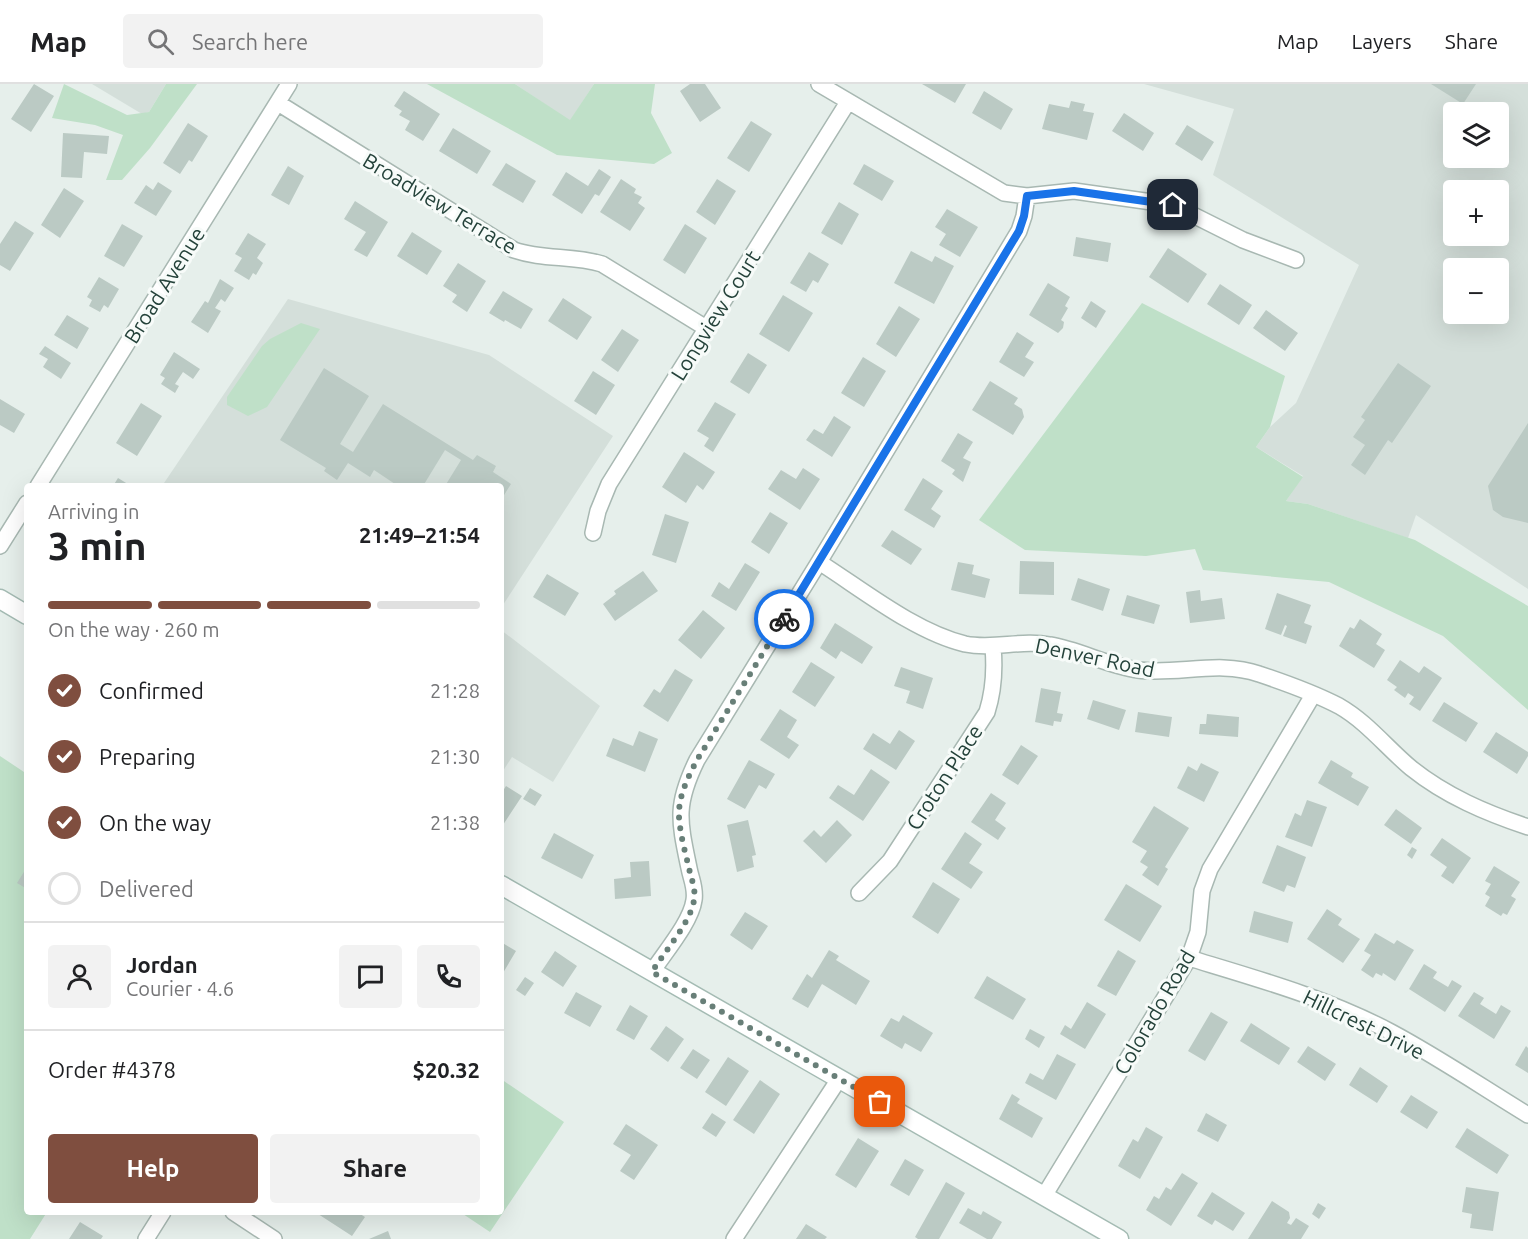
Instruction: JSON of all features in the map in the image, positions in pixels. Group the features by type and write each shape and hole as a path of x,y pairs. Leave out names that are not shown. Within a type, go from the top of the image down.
{"street":[{"name":"Broad Avenue","path":"40,483 289,84"},
{"path":"819,84 1004,193 1027,196 1074,191 1173,205 1243,240 1296,260"},
{"name":"Longview Court","path":"593,533 598,511 609,484 848,102"},
{"name":"Broadview Terrace","path":"278,103 514,250 532,256 587,260 602,264 706,328"},
{"path":"652,972 688,918 694,901 694,887 679,816 688,777 1019,231 1027,196"},
{"path":"0,546 24,508"},
{"name":"Denver Road","path":"819,562 913,623 966,644 993,647 1032,642 1052,645 1136,669 1162,672 1235,669 1256,673 1313,694 1340,706 1364,724 1412,768 1442,790 1471,805 1528,826"},
{"path":"0,599 24,613"},
{"name":"Croton Place","path":"859,893 890,861 987,712 993,694 993,647"},
{"name":"Colorado Road","path":"1044,1196 1189,958 1198,932 1202,891 1210,869 1313,694"},
{"path":"504,887 1119,1239"},
{"name":"Hillcrest Drive","path":"1189,958 1284,987 1391,1032 1528,1115"},
{"path":"734,1239 839,1079"},
{"path":"146,1239 161,1215"},
{"path":"238,1215 274,1239"}],"shaded area":[{"path":"92,84 166,84 149,112 142,114"},
{"path":"515,84 594,84 570,121"},
{"path":"1144,84 1528,84 1528,589 1416,515 1408,538 1308,504 1286,501 1303,476 1256,447 1270,427 1296,403 1359,265 1213,175 1234,109"},
{"path":"288,299 489,355 613,436 504,603 504,483 164,483"},
{"path":"504,632 600,706 553,782 512,757 504,769"}],"green space":[{"path":"64,84 127,115 149,112 166,84 197,84 150,148 122,180 106,180 123,135 95,125 52,118"},
{"path":"427,84 515,84 570,120 594,84 655,84 651,113 672,153 654,164 557,155"},
{"path":"1142,303 1285,376 1270,427 1256,447 1303,477 1286,501 1308,504 1415,540 1528,606 1528,710 1443,636 1329,582 1203,570 1195,549 1146,556 1025,550 979,520"},
{"path":"301,323 320,329 267,407 248,416 227,405 227,397 262,346 270,339"},
{"path":"0,756 24,772 24,1215 45,1215 30,1239 0,1239"},
{"path":"504,1081 564,1122 504,1211"},
{"path":"464,1215 501,1215 490,1232"}],"building":[{"path":"34,84 54,96 31,132 11,119"},
{"path":"690,84 705,84 721,108 700,122 680,91"},
{"path":"922,84 966,84 955,103"},
{"path":"1431,84 1476,84 1464,102 1460,102"},
{"path":"404,91 440,114 423,141 405,130 410,121 399,115 402,111 394,106"},
{"path":"984,91 1013,109 1001,130 972,113"},
{"path":"1071,101 1085,104 1083,111 1094,113 1087,140 1042,129 1049,104 1069,108"},
{"path":"1124,113 1154,133 1143,151 1112,131"},
{"path":"751,121 772,134 749,172 727,158"},
{"path":"188,123 208,136 192,162 189,160 180,174 163,163"},
{"path":"1187,125 1214,142 1202,161 1175,144"},
{"path":"453,128 491,151 477,174 439,151"},
{"path":"63,133 109,136 107,154 84,152 82,178 61,177"},
{"path":"506,163 536,181 523,203 492,185"},
{"path":"864,164 894,181 882,201 853,184"},
{"path":"288,166 304,176 289,205 271,195"},
{"path":"599,169 611,177 599,196 595,194 582,214 552,195 566,172 588,186"},
{"path":"621,179 636,189 634,193 642,197 638,203 645,208 630,231 600,212"},
{"path":"717,179 736,191 715,225 696,212"},
{"path":"158,182 172,191 156,216 134,203 146,185 153,190"},
{"path":"64,188 84,201 60,238 41,225"},
{"path":"355,201 388,222 367,257 354,250 366,232 344,219"},
{"path":"839,202 859,214 842,245 821,233"},
{"path":"947,209 978,227 960,257 939,245 946,234 935,227"},
{"path":"15,221 34,233 10,271 0,265 0,244"},
{"path":"122,224 143,236 124,267 104,256"},
{"path":"685,224 707,238 685,274 663,260"},
{"path":"412,232 442,251 427,275 397,256"},
{"path":"248,233 266,244 257,258 263,263 256,275 253,273 249,280 234,271 242,258 235,254"},
{"path":"1076,237 1111,243 1108,262 1073,256"},
{"path":"1168,248 1207,274 1188,303 1149,277"},
{"path":"911,251 932,262 935,256 954,266 934,304 894,283"},
{"path":"809,252 829,264 818,283 813,280 806,292 790,283"},
{"path":"458,263 486,281 467,312 452,302 457,295 443,286"},
{"path":"99,277 119,289 108,308 104,305 100,312 89,306 92,300 87,297"},
{"path":"220,279 234,288 225,302 221,299 215,308 221,311 208,333 191,322 205,301 208,303"},
{"path":"1048,283 1070,297 1065,306 1068,308 1061,320 1064,322 1063,328 1058,333 1029,315"},
{"path":"1220,284 1252,305 1239,325 1207,304"},
{"path":"503,291 533,309 521,329 489,313"},
{"path":"783,295 813,313 789,352 759,334"},
{"path":"563,298 592,317 577,340 548,321"},
{"path":"1091,301 1106,311 1096,328 1081,318"},
{"path":"899,306 920,319 896,357 876,344"},
{"path":"1266,310 1298,333 1285,351 1253,328"},
{"path":"67,315 89,328 77,349 54,335"},
{"path":"622,329 639,340 618,372 601,360"},
{"path":"1017,332 1034,343 1025,357 1034,362 1024,377 999,362"},
{"path":"45,346 71,363 61,379 43,367 48,359 39,354"},
{"path":"174,352 200,369 193,379 183,372 175,384 179,386 175,393 161,384 165,378 160,375"},
{"path":"748,353 767,365 749,394 730,382"},
{"path":"863,357 886,371 864,407 841,393"},
{"path":"1398,363 1431,386 1392,443 1388,440 1365,475 1351,465 1365,445 1353,437 1365,420 1361,417"},
{"path":"324,368 369,396 340,444 353,452 383,404 473,460 477,455 496,466 493,472 511,484 504,495 504,483 447,483 461,460 445,450 425,483 394,483 374,470 370,477 348,463 337,480 324,471 326,468 280,440"},
{"path":"593,371 615,385 596,415 574,401"},
{"path":"990,381 1018,398 1014,404 1022,409 1024,417 1013,435 972,410"},
{"path":"0,399 25,414 14,433 0,425"},
{"path":"715,402 736,414 713,452 704,446 709,438 697,431"},
{"path":"141,403 162,416 137,456 116,443"},
{"path":"834,416 851,427 832,457 806,440 814,429 823,434"},
{"path":"1528,423 1528,523 1503,517 1493,510 1488,486"},
{"path":"958,433 973,442 963,458 971,462 963,482 952,474 955,470 941,461"},
{"path":"684,452 715,472 703,490 697,485 686,503 662,487"},
{"path":"803,468 820,479 800,510 768,489 781,470 796,479"},
{"path":"118,478 126,483 115,483"},
{"path":"923,478 943,491 931,509 941,516 934,528 904,510"},
{"path":"770,512 788,523 769,554 751,542"},
{"path":"665,514 689,522 676,563 652,555"},
{"path":"892,530 922,549 911,565 881,546"},
{"path":"1020,561 1054,562 1054,595 1019,594"},
{"path":"958,562 974,565 972,574 990,579 985,598 951,590"},
{"path":"745,563 760,572 736,611 711,596 719,582 729,589"},
{"path":"643,571 658,591 615,621 603,604 616,594 614,591"},
{"path":"547,574 579,593 565,616 533,597"},
{"path":"1078,578 1110,589 1103,611 1071,600"},
{"path":"1200,590 1201,601 1222,598 1225,619 1190,623 1186,592"},
{"path":"1277,593 1311,605 1304,623 1312,626 1306,644 1283,636 1287,626 1285,625 1281,635 1265,629"},
{"path":"1127,595 1160,605 1154,624 1121,615"},
{"path":"703,610 725,628 701,659 678,640"},
{"path":"1360,619 1382,634 1376,644 1385,650 1374,668 1339,646 1350,627 1354,629"},
{"path":"835,623 873,647 862,664 841,651 836,659 820,648"},
{"path":"1400,660 1419,673 1424,666 1442,678 1420,711 1409,704 1414,697 1408,693 1405,698 1394,690 1397,687 1387,680"},
{"path":"811,662 835,677 815,707 792,692"},
{"path":"901,667 933,678 923,709 906,703 910,691 894,686"},
{"path":"675,669 693,680 668,722 643,706 654,689 660,693"},
{"path":"1041,688 1061,692 1057,713 1063,714 1061,722 1054,721 1053,726 1035,722"},
{"path":"1093,700 1126,710 1119,730 1087,719"},
{"path":"1444,702 1478,723 1466,742 1432,721"},
{"path":"780,709 797,720 787,737 799,745 789,759 760,740"},
{"path":"1138,712 1172,717 1169,737 1135,732"},
{"path":"1207,714 1239,717 1238,737 1199,734 1200,724 1206,724"},
{"path":"899,730 915,741 896,770 863,749 873,733 890,744"},
{"path":"639,731 658,739 645,772 606,756 613,738 633,746"},
{"path":"1496,732 1528,752 1517,774 1483,752"},
{"path":"1021,745 1038,756 1018,785 1002,775"},
{"path":"749,760 775,774 766,789 759,785 745,809 727,799"},
{"path":"1331,760 1353,773 1351,777 1369,787 1358,806 1318,783"},
{"path":"1201,763 1219,772 1204,802 1177,788 1188,766 1197,771"},
{"path":"871,769 890,782 863,821 829,798 838,785 854,795"},
{"path":"506,786 522,796 504,823 504,789"},
{"path":"530,788 542,795 535,806 523,799"},
{"path":"991,793 1006,803 995,820 1006,828 998,840 971,822"},
{"path":"1307,800 1327,807 1312,847 1285,837 1295,813 1301,816"},
{"path":"1154,806 1189,828 1165,867 1168,869 1158,886 1142,875 1148,867 1140,862 1147,851 1132,842"},
{"path":"1396,809 1422,828 1411,844 1384,825"},
{"path":"748,820 756,855 752,856 754,867 737,872 727,825"},
{"path":"837,820 852,835 826,863 803,841 814,830 821,837"},
{"path":"965,832 982,844 969,863 983,872 971,889 941,869"},
{"path":"554,833 594,855 582,879 541,858"},
{"path":"1442,838 1471,858 1453,884 1441,876 1447,867 1430,855"},
{"path":"1277,845 1306,857 1295,888 1287,885 1284,892 1262,883"},
{"path":"1412,847 1417,850 1412,859 1407,855"},
{"path":"649,861 651,896 615,899 614,879 631,877 630,862"},
{"path":"1494,866 1520,882 1511,896 1516,899 1507,915 1503,913 1501,916 1485,906 1490,897 1485,894 1491,884 1485,881"},
{"path":"24,872 24,887 17,883"},
{"path":"933,882 960,899 938,934 912,917"},
{"path":"1126,884 1162,906 1140,942 1104,920"},
{"path":"1327,909 1342,919 1338,925 1360,939 1343,963 1307,939"},
{"path":"1254,911 1293,922 1288,943 1249,932"},
{"path":"745,912 768,926 752,950 730,935"},
{"path":"1375,933 1394,944 1397,940 1414,950 1395,981 1383,973 1382,976 1376,973 1373,978 1361,970 1371,955 1364,951"},
{"path":"504,944 516,951 504,971"},
{"path":"829,950 839,956 836,960 870,981 856,1005 822,984 808,1008 792,999 807,974 812,978"},
{"path":"1118,950 1136,961 1116,996 1097,986"},
{"path":"555,951 577,966 563,987 541,972"},
{"path":"1424,964 1437,972 1433,978 1448,987 1452,980 1462,986 1445,1012 1409,989"},
{"path":"987,976 1026,999 1013,1020 974,998"},
{"path":"525,977 534,983 525,996 516,990"},
{"path":"576,992 602,1006 590,1027 564,1013"},
{"path":"1474,992 1484,998 1480,1004 1496,1014 1501,1005 1511,1011 1494,1039 1458,1016"},
{"path":"1087,1002 1106,1014 1085,1049 1060,1034 1065,1025 1071,1029"},
{"path":"630,1005 648,1016 634,1040 616,1030"},
{"path":"1211,1012 1228,1022 1205,1061 1188,1051"},
{"path":"903,1015 933,1033 921,1052 905,1043 902,1049 880,1036 891,1018 899,1022"},
{"path":"1251,1023 1290,1048 1279,1065 1240,1041"},
{"path":"666,1026 684,1039 668,1062 650,1049"},
{"path":"1030,1029 1045,1037 1039,1048 1025,1039"},
{"path":"1308,1046 1336,1064 1325,1081 1297,1062"},
{"path":"1526,1046 1528,1048 1528,1073 1515,1065"},
{"path":"693,1049 710,1060 697,1079 680,1068"},
{"path":"1057,1054 1076,1064 1056,1100 1025,1083 1030,1073 1043,1080"},
{"path":"728,1057 749,1071 726,1106 705,1092"},
{"path":"1360,1067 1388,1086 1377,1103 1349,1085"},
{"path":"760,1080 780,1094 754,1134 733,1120"},
{"path":"1012,1094 1020,1099 1017,1103 1043,1118 1032,1138 999,1119"},
{"path":"1411,1095 1438,1112 1427,1129 1400,1112"},
{"path":"712,1113 726,1122 716,1137 702,1128"},
{"path":"1206,1113 1227,1125 1218,1142 1197,1131"},
{"path":"626,1124 658,1145 634,1180 620,1171 631,1155 613,1144"},
{"path":"1146,1127 1163,1137 1140,1179 1118,1166 1133,1139 1138,1142"},
{"path":"1467,1128 1509,1155 1497,1174 1455,1147"},
{"path":"858,1138 879,1151 856,1188 835,1175"},
{"path":"905,1159 924,1170 909,1196 890,1185"},
{"path":"1182,1173 1198,1183 1171,1226 1146,1210 1154,1196 1159,1199 1166,1187 1171,1190"},
{"path":"946,1182 965,1193 939,1239 918,1239 915,1237"},
{"path":"1466,1187 1499,1192 1493,1231 1470,1228 1472,1214 1462,1212"},
{"path":"1212,1192 1245,1213 1233,1231 1215,1220 1212,1225 1197,1216"},
{"path":"1272,1201 1289,1212 1290,1218 1287,1223 1291,1225 1296,1218 1309,1226 1301,1239 1248,1239"},
{"path":"1318,1203 1326,1208 1319,1219 1312,1214"},
{"path":"968,1208 981,1215 983,1211 1002,1222 992,1239 987,1239 959,1223"},
{"path":"320,1215 362,1215 365,1217 352,1236"},
{"path":"80,1222 103,1236 101,1239 69,1239"},
{"path":"806,1224 827,1237 825,1239 796,1239"},
{"path":"388,1231 391,1239 369,1239"}],"way so far":[{"path":"784,619 688,777 679,816 694,887 694,901 688,918 652,972 880,1102"}],"route":[{"path":"784,619 1019,231 1027,196 1074,191 1173,205"}]}
